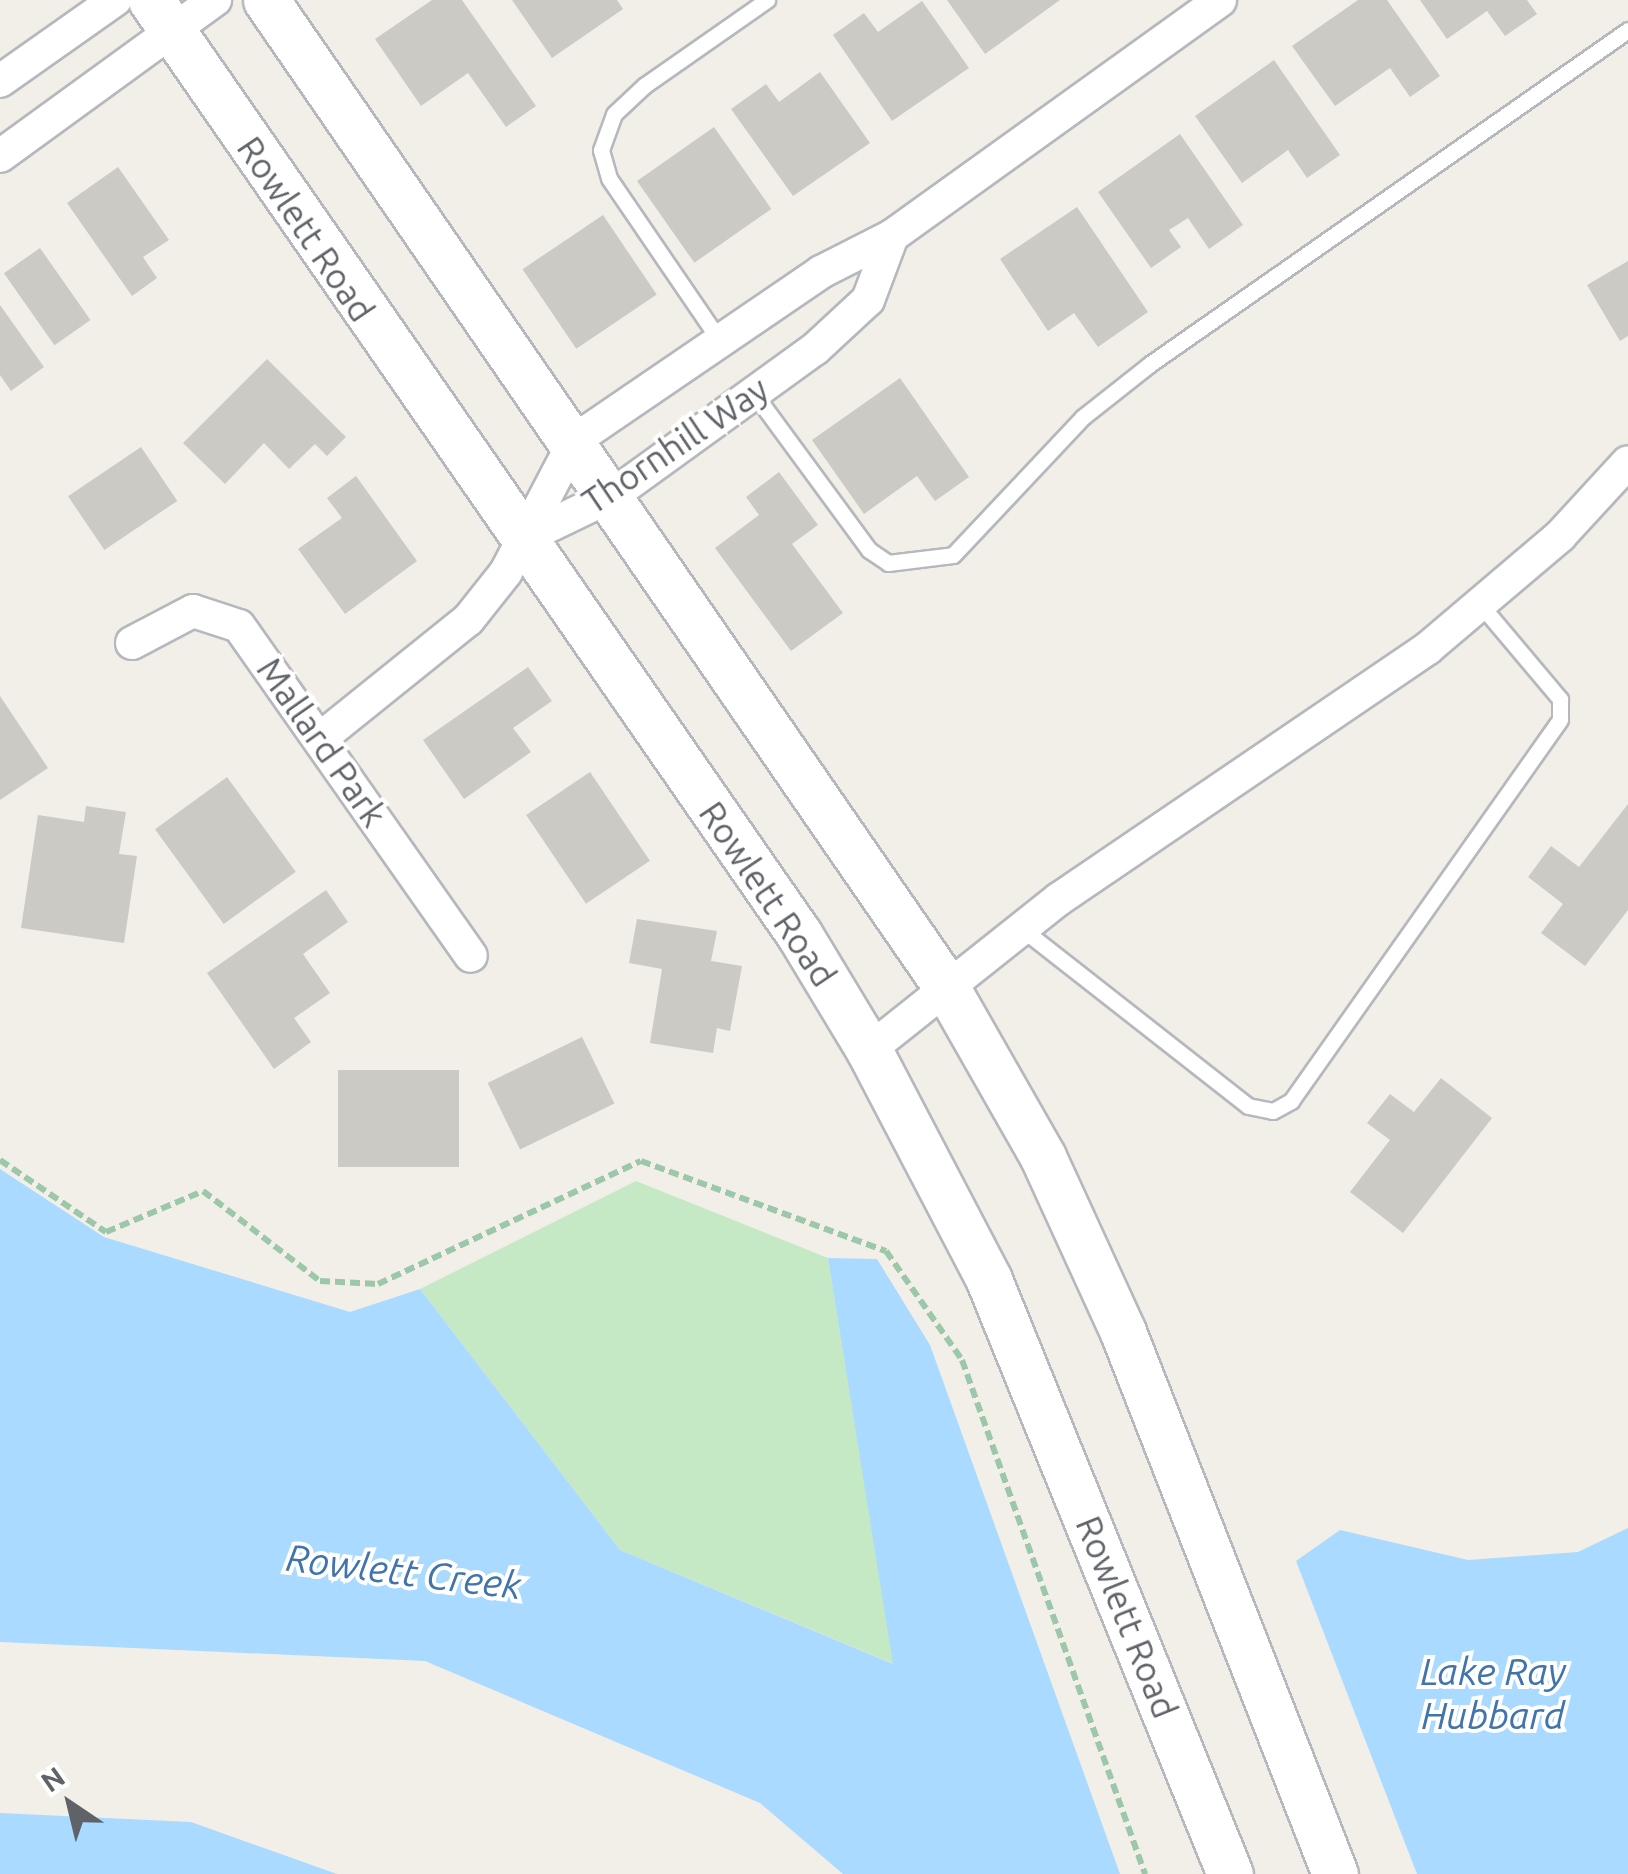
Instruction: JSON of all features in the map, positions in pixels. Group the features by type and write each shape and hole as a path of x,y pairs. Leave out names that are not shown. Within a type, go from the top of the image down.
{"main road":[{"path":"266,0 613,495 945,985 1043,1157 1110,1300 1335,1874"},
{"name":"Rowlett Road","path":"161,16 522,540 800,934 869,1050 997,1298 1230,1874"}],"street":[{"path":"0,81 115,0"},
{"path":"0,156 161,16 215,0"},
{"name":"Thornhill Way","path":"522,540 574,440 720,341 892,236 1220,0"},
{"name":"Thornhill Way","path":"522,540 613,495 753,392 868,300 892,236"},
{"path":"869,1050 945,985 1021,928 1480,604 1628,462"},
{"path":"321,738 438,652 506,572 522,540"},
{"name":"Mallard Park","path":"132,643 193,612 226,617 321,738 471,956"}],"lane":[{"path":"720,341 609,178 601,150 614,114 767,0"},
{"path":"753,392 869,550 888,563 953,555 1084,417 1150,364 1628,30"},
{"path":"1021,928 1248,1106 1273,1111 1291,1100 1560,719 1560,699 1542,672 1480,604"}],"path":[{"path":"0,1160 106,1232 203,1191 320,1281 378,1284 641,1161 886,1250 962,1360 1145,1874"}],"green space":[{"path":"636,1181 828,1258 894,1664 620,1550 420,1289"}],"water":[{"name":"Rowlett Creek","path":"0,1169 104,1237 350,1312 420,1289 620,1550 893,1664 828,1258 877,1259 930,1345 1120,1874 843,1874 760,1803 425,1661 0,1642"},
{"name":"Lake Ray Hubbard","path":"1628,1528 1628,1874 1417,1874 1296,1561 1340,1530 1468,1560 1578,1552"},
{"path":"0,1813 191,1822 337,1874 0,1874"}],"building":[{"path":"432,0 462,0 536,106 506,127 468,73 421,106 375,39"},
{"path":"512,0 617,0 623,9 552,58"},
{"path":"947,0 1060,0 985,54"},
{"path":"1358,0 1387,0 1440,76 1410,97 1390,68 1335,106 1292,46"},
{"path":"1420,0 1527,0 1537,14 1505,36 1487,11 1447,39"},
{"path":"922,1 969,68 892,121 833,35 864,13 878,32"},
{"path":"1274,60 1340,155 1307,178 1288,150 1242,183 1195,116"},
{"path":"820,72 870,143 793,196 731,109 766,84 779,102"},
{"path":"714,127 771,209 694,263 637,181"},
{"path":"1180,134 1243,225 1209,249 1188,218 1169,230 1181,247 1151,268 1098,192"},
{"path":"118,167 169,240 143,257 157,278 132,296 67,203"},
{"path":"1077,207 1148,312 1098,347 1074,313 1048,331 1000,259"},
{"path":"603,215 657,295 576,349 523,269"},
{"path":"40,248 90,320 54,345 4,273"},
{"path":"1628,261 1628,336 1620,341 1587,285"},
{"path":"0,305 44,367 11,391 0,375"},
{"path":"267,359 346,437 327,456 315,444 289,469 264,443 225,484 183,443"},
{"path":"900,378 969,477 935,501 917,476 864,514 812,440"},
{"path":"141,447 177,501 104,550 68,496"},
{"path":"779,472 818,525 792,544 843,613 791,651 715,548 759,515 746,497"},
{"path":"356,476 417,561 345,614 298,549 342,518 327,498"},
{"path":"528,667 552,701 513,728 531,752 464,799 423,740"},
{"path":"0,696 48,768 0,800"},
{"path":"590,772 650,861 586,904 526,815"},
{"path":"227,777 296,872 224,924 155,829"},
{"path":"1628,804 1628,910 1585,966 1541,933 1563,904 1528,877 1551,846 1579,867"},
{"path":"86,806 126,812 119,854 137,856 124,943 21,928 38,815 84,822"},
{"path":"326,890 348,922 303,954 330,993 294,1018 311,1042 274,1069 207,973"},
{"path":"637,919 717,931 711,961 742,966 730,1031 717,1028 713,1053 650,1043 662,969 629,963"},
{"path":"582,1037 614,1104 520,1150 488,1083"},
{"path":"338,1070 459,1070 459,1167 338,1167"},
{"path":"1441,1078 1492,1118 1403,1233 1350,1192 1390,1140 1367,1123 1390,1094 1414,1112"}]}
